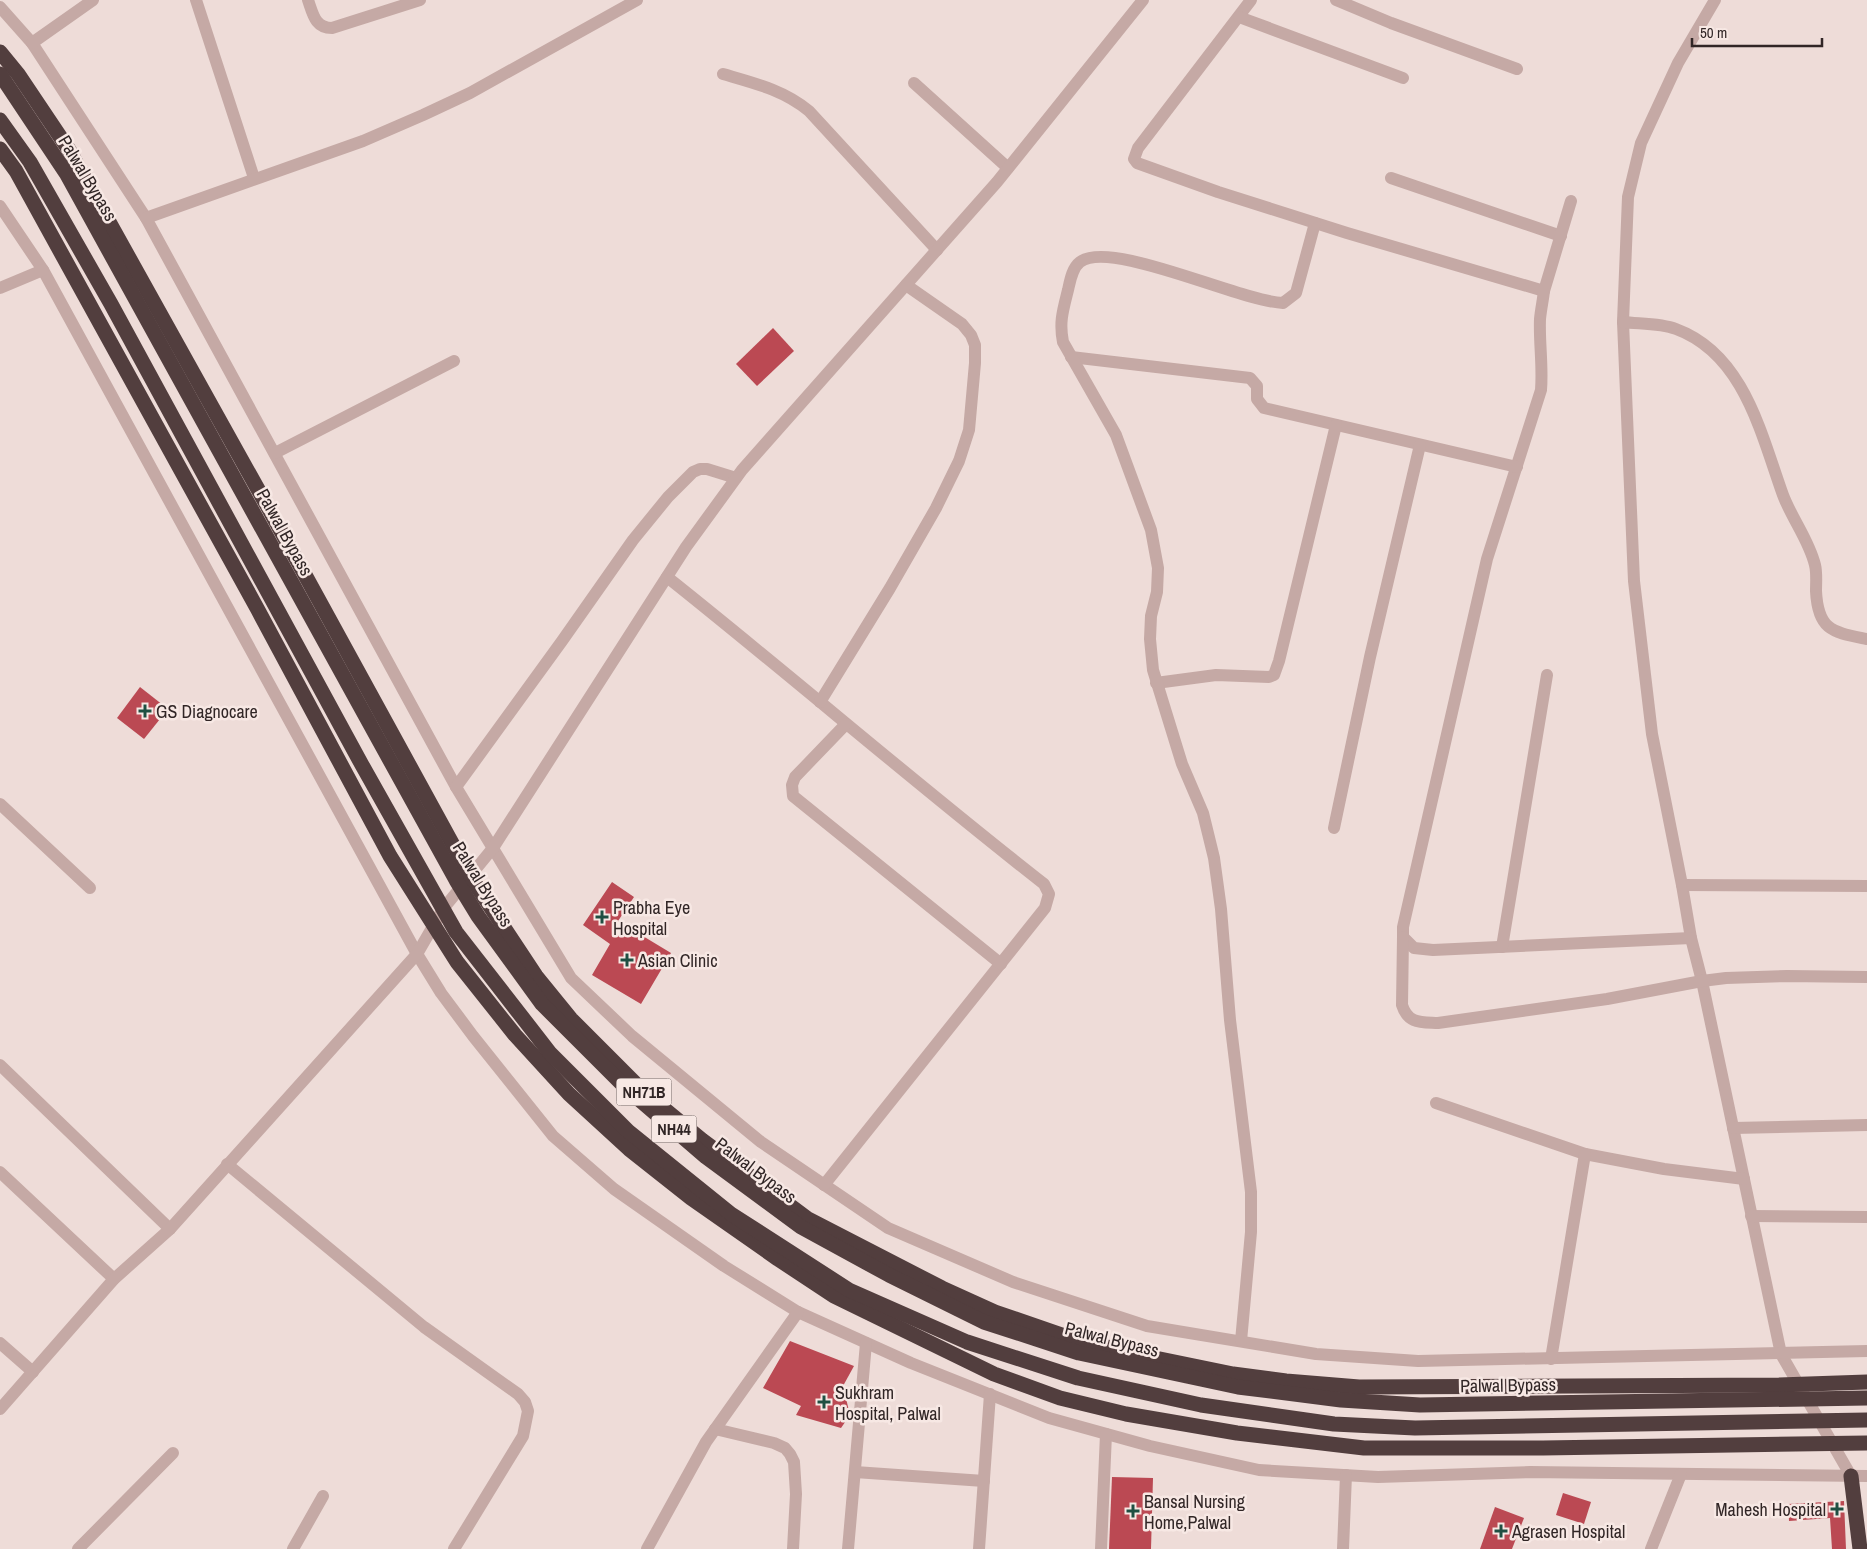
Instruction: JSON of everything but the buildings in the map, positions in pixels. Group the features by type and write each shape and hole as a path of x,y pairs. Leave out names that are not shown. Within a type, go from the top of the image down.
{"highway":[{"name":"NH71B","path":"0,52 18,74 69,150 256,485 470,876 536,976 571,1020 645,1093 702,1140 808,1219 942,1288 995,1312 1062,1335 1126,1352 1233,1374 1286,1381 1359,1387 1867,1382"},
{"name":"Palwal Bypass","path":"0,74 66,174 478,916 542,1004 626,1088 706,1157 801,1226 889,1275 984,1322 1080,1353 1238,1387 1341,1400 1420,1405 1867,1398"},
{"name":"NH44","path":"0,120 30,162 111,304 362,765 456,932 550,1053 628,1131 731,1214 849,1290 967,1342 1078,1378 1201,1405 1334,1424 1416,1428 1867,1420"},
{"path":"0,149 16,171 111,342 390,856 457,962 515,1036 569,1094 629,1149 692,1198 778,1259 834,1296 994,1374 1060,1398 1126,1414 1237,1433 1364,1448 1543,1448 1867,1443"},
{"path":"1851,1476 1860,1549"}],"street":[{"path":"32,43 93,0"},
{"path":"196,0 254,178"},
{"path":"308,0 318,24 325,28 332,28 420,0"},
{"path":"146,218 254,178 363,141 462,97 637,0"},
{"path":"0,1409 114,1279 170,1229 417,954 443,909 493,848 686,547 736,478 1008,168 1143,0"},
{"path":"1251,0 1138,148 1134,159 1137,163 1315,223 1544,291"},
{"path":"1336,0 1391,23 1517,69"},
{"path":"1715,0 1678,64 1641,143 1628,197 1623,322 1634,581 1652,734 1691,938 1702,981 1781,1354 1851,1476"},
{"path":"0,7 32,43 146,218 456,786 571,978 632,1036 761,1142 888,1228 1013,1282 1147,1326 1316,1354 1418,1361 1867,1351"},
{"path":"1239,17 1404,78"},
{"path":"723,74 774,89 798,102 809,111 937,250"},
{"path":"914,83 1008,168"},
{"path":"1391,178 1561,236"},
{"path":"1571,201 1544,291 1540,319 1541,390 1487,559 1403,927 1402,1005 1405,1014 1409,1018 1422,1022 1438,1023 1607,999 1702,981 1751,976 1867,977"},
{"path":"0,206 43,270 417,954 441,993 553,1136 614,1189 724,1266 798,1312 866,1343 1049,1418 1150,1446 1259,1470 1378,1477 1530,1472 1867,1476"},
{"path":"1241,1341 1251,1232 1251,1192 1230,1020 1221,909 1214,858 1203,813 1182,764 1153,670 1150,639 1151,616 1157,592 1158,568 1151,530 1116,436 1063,342 1060,327 1073,272 1080,263 1092,257 1130,260 1173,271 1210,285 1261,300 1283,303 1296,293 1315,223"},
{"path":"0,288 43,270"},
{"path":"820,702 936,508 959,461 969,430 975,363 975,345 971,335 962,324 906,285"},
{"path":"1623,322 1673,328 1686,333 1699,340 1726,364 1739,383 1754,415 1786,502 1809,548 1815,565 1817,606 1821,619 1838,633 1867,640"},
{"path":"1071,357 1250,378 1257,386 1257,399 1264,408 1517,467"},
{"path":"275,454 454,361"},
{"path":"1156,683 1216,675 1269,677 1274,675 1282,652 1336,425"},
{"path":"1334,828 1370,657 1420,444"},
{"path":"456,786 632,540 668,497 693,472 700,469 707,469 736,478"},
{"path":"667,577 761,652 960,818 1044,884 1049,894 1045,908 824,1185"},
{"path":"1502,947 1548,675"},
{"path":"846,724 795,777 792,785 793,796 1001,964"},
{"path":"0,804 90,888"},
{"path":"1682,884 1867,886"},
{"path":"1403,937 1414,948 1433,950 1691,938"},
{"path":"0,1065 170,1229"},
{"path":"1436,1103 1585,1154 1664,1169 1744,1179"},
{"path":"1733,1128 1867,1125"},
{"path":"1550,1359 1585,1154"},
{"path":"227,1164 424,1327 518,1394 525,1402 528,1411 523,1436 454,1549"},
{"path":"3,1179 114,1279"},
{"path":"1752,1216 1867,1216"},
{"path":"647,1549 706,1442 798,1312"},
{"path":"0,1343 32,1372"},
{"path":"848,1549 866,1343"},
{"path":"979,1549 990,1394"},
{"path":"715,1429 774,1443 785,1448 790,1454 794,1462 796,1494 793,1549"},
{"path":"1101,1549 1106,1434"},
{"path":"78,1549 173,1452"},
{"path":"855,1472 984,1481"},
{"path":"1651,1549 1681,1474"},
{"path":"1343,1549 1346,1475"},
{"path":"293,1549 323,1496"}],"place":[{"name":"GS Diagnocare","path":"145,711"},
{"name":"Prabha Eye Hospital","path":"602,917"},
{"name":"Asian Clinic","path":"627,960"},
{"name":"Sukhram Hospital, Palwal","path":"824,1402"},
{"name":"Mahesh Hospital","path":"1837,1509"},
{"name":"Bansal Nursing Home,Palwal","path":"1133,1511"},
{"name":"Agrasen Hospital","path":"1501,1531"}]}
